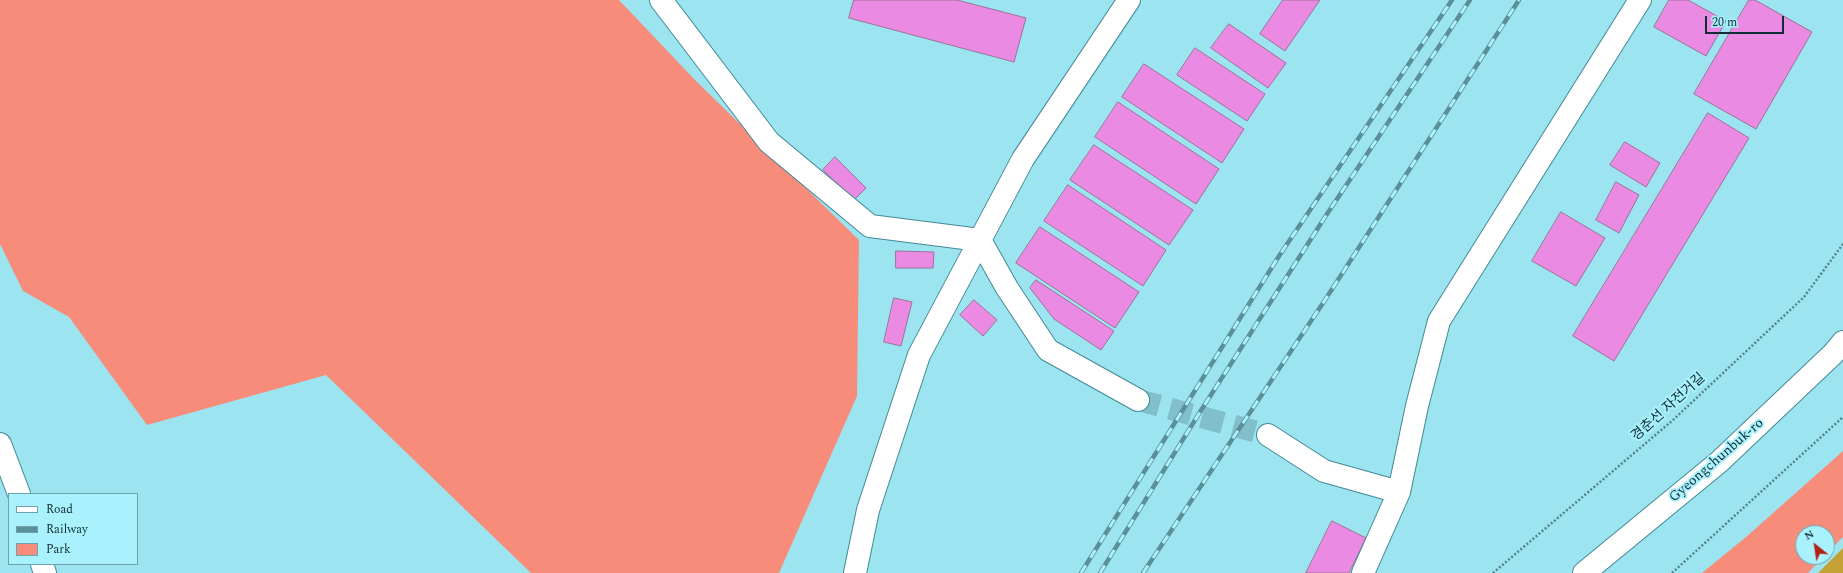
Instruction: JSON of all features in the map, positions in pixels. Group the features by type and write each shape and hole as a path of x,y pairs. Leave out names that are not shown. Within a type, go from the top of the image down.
{"main road":[{"path":"661,0 769,142 870,226 980,240"},
{"path":"855,573 868,510 919,355 1023,159 1129,0"},
{"path":"1363,573 1399,492 1417,406 1439,322 1640,0"},
{"path":"980,240 1007,288 1048,350 1138,400"},
{"name":"Gyeongchunbuk-ro","path":"1584,573 1719,462 1833,354 1843,342"},
{"path":"1268,435 1324,471 1399,492"},
{"path":"0,444 19,493"}],"path":[{"name":"경춘선 자전거길","path":"1493,573 1673,420 1804,298 1843,244"},
{"path":"1672,573 1843,417"}],"green space":[{"path":"0,0 619,0 696,81 859,240 857,396 779,573 531,573 326,375 147,425 69,317 23,291 0,244"},
{"path":"1843,451 1843,537 1835,545 1835,525 1795,525 1795,565 1816,565 1808,573 1702,573 1746,537"}],"shaded area":[{"path":"1843,548 1843,573 1818,573 1826,565 1835,565 1835,556"}],"building":[{"path":"854,0 957,0 1026,18 1014,62 849,18"},
{"path":"1283,0 1320,0 1285,51 1260,34"},
{"path":"1669,0 1688,0 1726,21 1706,56 1654,27"},
{"path":"1749,0 1755,0 1812,32 1756,129 1694,94"},
{"path":"1229,24 1286,63 1268,88 1211,48"},
{"path":"1195,48 1265,94 1247,121 1177,75"},
{"path":"1144,64 1244,129 1222,163 1122,97"},
{"path":"1118,102 1219,169 1196,204 1095,137"},
{"path":"1708,113 1749,138 1614,361 1573,336"},
{"path":"1625,142 1660,163 1646,187 1610,165"},
{"path":"1094,145 1193,210 1169,245 1070,180"},
{"path":"835,157 866,188 854,200 823,170"},
{"path":"1616,182 1639,195 1619,233 1596,220"},
{"path":"1068,185 1166,250 1143,286 1044,221"},
{"path":"1561,212 1605,238 1576,286 1532,261"},
{"path":"1040,227 1139,292 1115,328 1016,263"},
{"path":"896,251 934,252 933,268 896,268"},
{"path":"1036,280 1114,331 1101,350 1054,319 1030,288"},
{"path":"894,298 912,302 901,346 884,342"},
{"path":"974,300 997,320 983,336 960,315"},
{"path":"1332,521 1366,538 1349,573 1306,573"}],"tunnel":[{"path":"1138,400 1268,435"}],"railway":[{"path":"1081,573 1279,256 1452,0"},
{"path":"1100,573 1200,412 1327,214 1470,0"},
{"path":"1143,573 1325,300 1519,0"}]}
